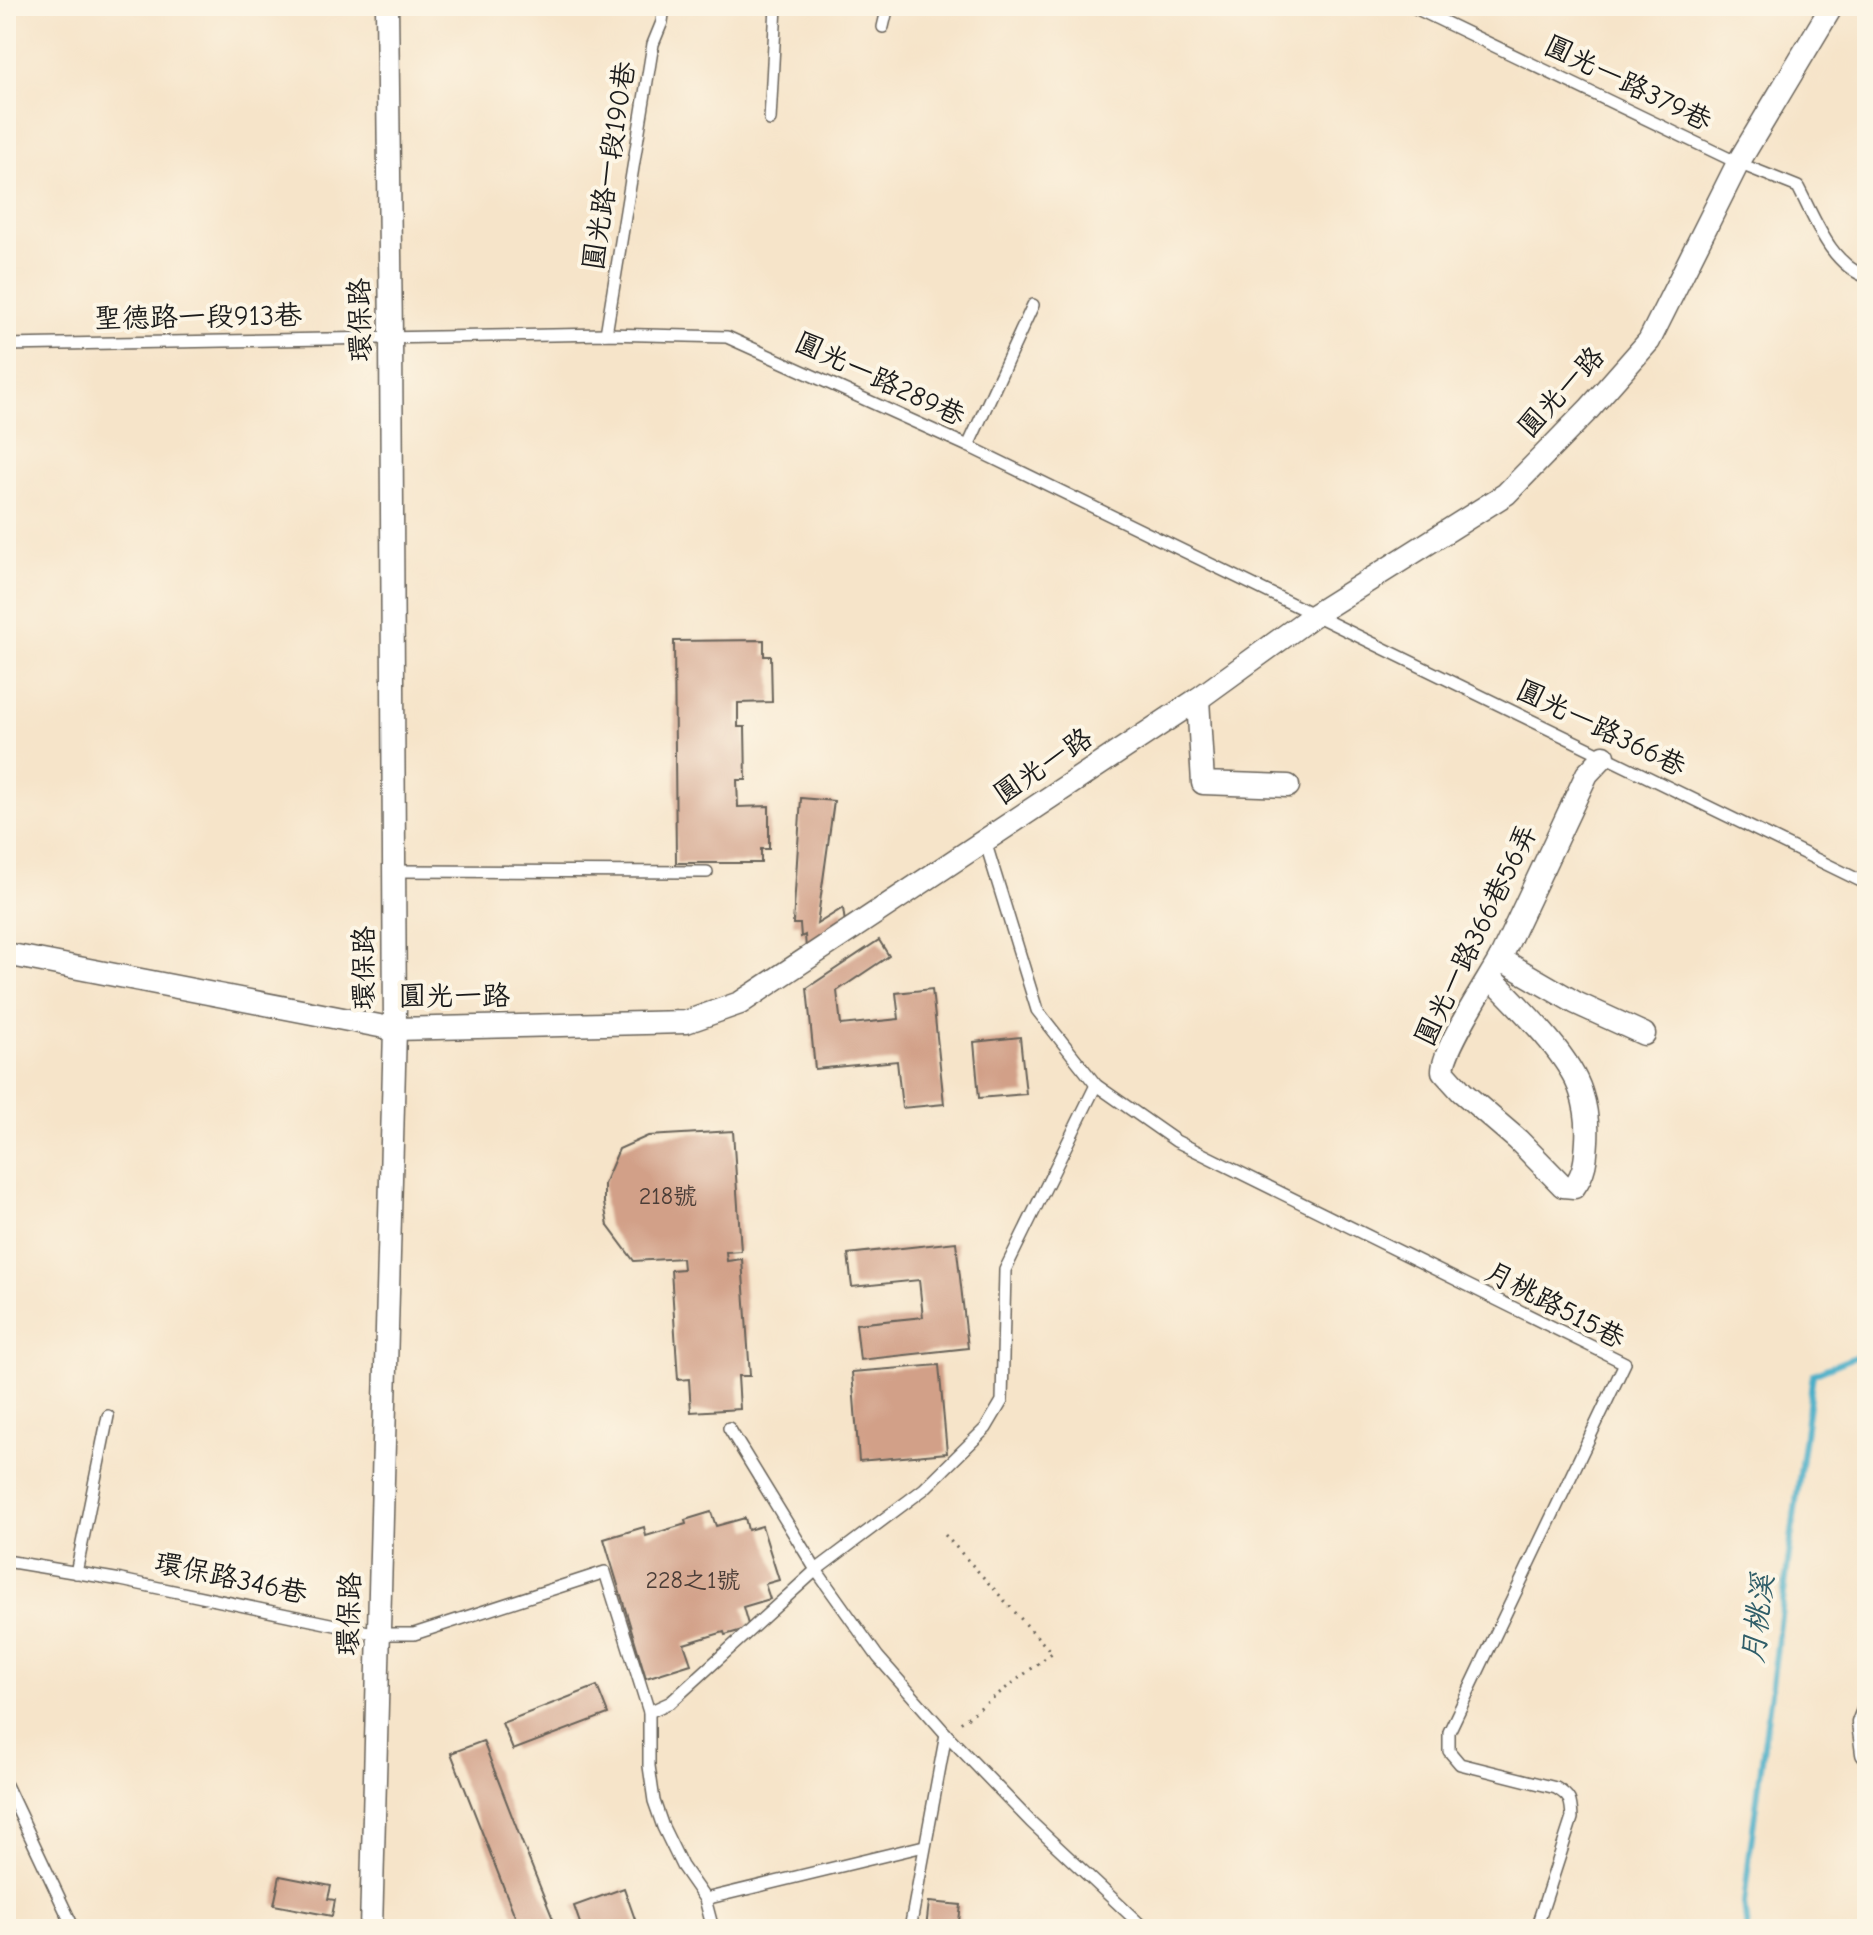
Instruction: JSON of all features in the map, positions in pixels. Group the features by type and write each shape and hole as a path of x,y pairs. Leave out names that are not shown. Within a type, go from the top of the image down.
{"street":[{"name":"環保路","path":"371,1929 395,1029 387,6"},
{"name":"圓光一路","path":"6,954 395,1029 686,1022 740,1003 1198,699 1314,615 1506,494 1589,409 1649,341 1738,163 1832,6"},
{"path":"1198,699 1203,783 1288,786"},
{"name":"圓光一路366巷56弄","path":"1495,968 1566,1063 1581,1092 1587,1132 1586,1165 1574,1187 1563,1186 1518,1140 1462,1092 1443,1071 1443,1063 1495,968 1587,774 1604,756"},
{"path":"1495,968 1644,1034"},
{"path":"1867,1713 1863,1723 1867,1753"}],"lane":[{"name":"圓光路一段190巷","path":"606,334 653,44 662,22 664,6"},
{"path":"770,120 776,6"},
{"path":"883,27 888,6"},
{"name":"圓光一路379巷","path":"1411,6 1738,163 1798,187 1832,252 1867,277"},
{"path":"968,446 1033,305"},
{"name":"圓光一路289巷","path":"391,337 606,334 727,337 968,446 1314,615"},
{"name":"聖德路一段913巷","path":"6,345 391,337"},
{"name":"圓光一路366巷","path":"1314,615 1867,884"},
{"name":"月桃路515巷","path":"985,841 1037,1010 1096,1085 1176,1141 1625,1363 1449,1732 1449,1751 1460,1764 1556,1788 1567,1794 1571,1802 1572,1818 1536,1929"},
{"path":"394,871 707,872"},
{"path":"713,1929 705,1899 682,1866 654,1801 649,1766 649,1712 671,1702 816,1570 924,1489 986,1428 1002,1401 1005,1270 1096,1085"},
{"path":"76,1573 108,1416"},
{"path":"729,1428 816,1570 878,1657 946,1734 1031,1822 1145,1929"},
{"name":"環保路346巷","path":"6,1561 136,1583 378,1634 414,1634 605,1572 649,1712"},
{"path":"910,1929 946,1734"},
{"path":"6,1785 74,1929"},
{"path":"705,1899 924,1846"}],"path":[{"path":"945,1535 1052,1653 946,1734"}],"building":[{"path":"764,640 764,656 771,656 772,702 738,703 738,727 745,727 746,780 737,780 738,807 769,806 769,849 761,849 761,863 676,863 674,641"},
{"path":"801,798 834,801 817,924 843,908 845,923 806,949 800,924 793,924"},
{"path":"879,940 889,956 837,991 841,1025 899,1019 896,993 932,989 944,1104 902,1108 897,1061 815,1069 807,988"},
{"path":"1020,1037 1026,1094 979,1098 974,1042"},
{"path":"733,1131 741,1251 726,1252 727,1261 742,1259 750,1376 738,1376 740,1409 691,1412 689,1379 678,1380 671,1270 683,1269 682,1258 634,1261 608,1226 604,1184 619,1149 648,1136"},
{"path":"956,1242 968,1348 860,1360 856,1324 923,1317 919,1280 852,1287 848,1254"},
{"path":"939,1365 947,1453 859,1461 852,1372"},
{"path":"711,1512 716,1526 745,1518 748,1530 762,1526 779,1580 765,1584 770,1599 743,1607 749,1628 684,1644 691,1664 646,1678 604,1539 644,1527 646,1536 686,1524 685,1520"},
{"path":"597,1686 608,1714 513,1750 502,1723"},
{"path":"483,1741 557,1929 520,1929 451,1753"},
{"path":"280,1876 331,1886 328,1899 335,1900 332,1916 274,1905"},
{"path":"624,1888 637,1925 625,1929 582,1929 574,1906"},
{"path":"929,1902 961,1905 958,1929 926,1929"}],"waterway":[{"name":"月桃溪","path":"1747,1929 1744,1904 1751,1843 1813,1374 1867,1352"}]}
